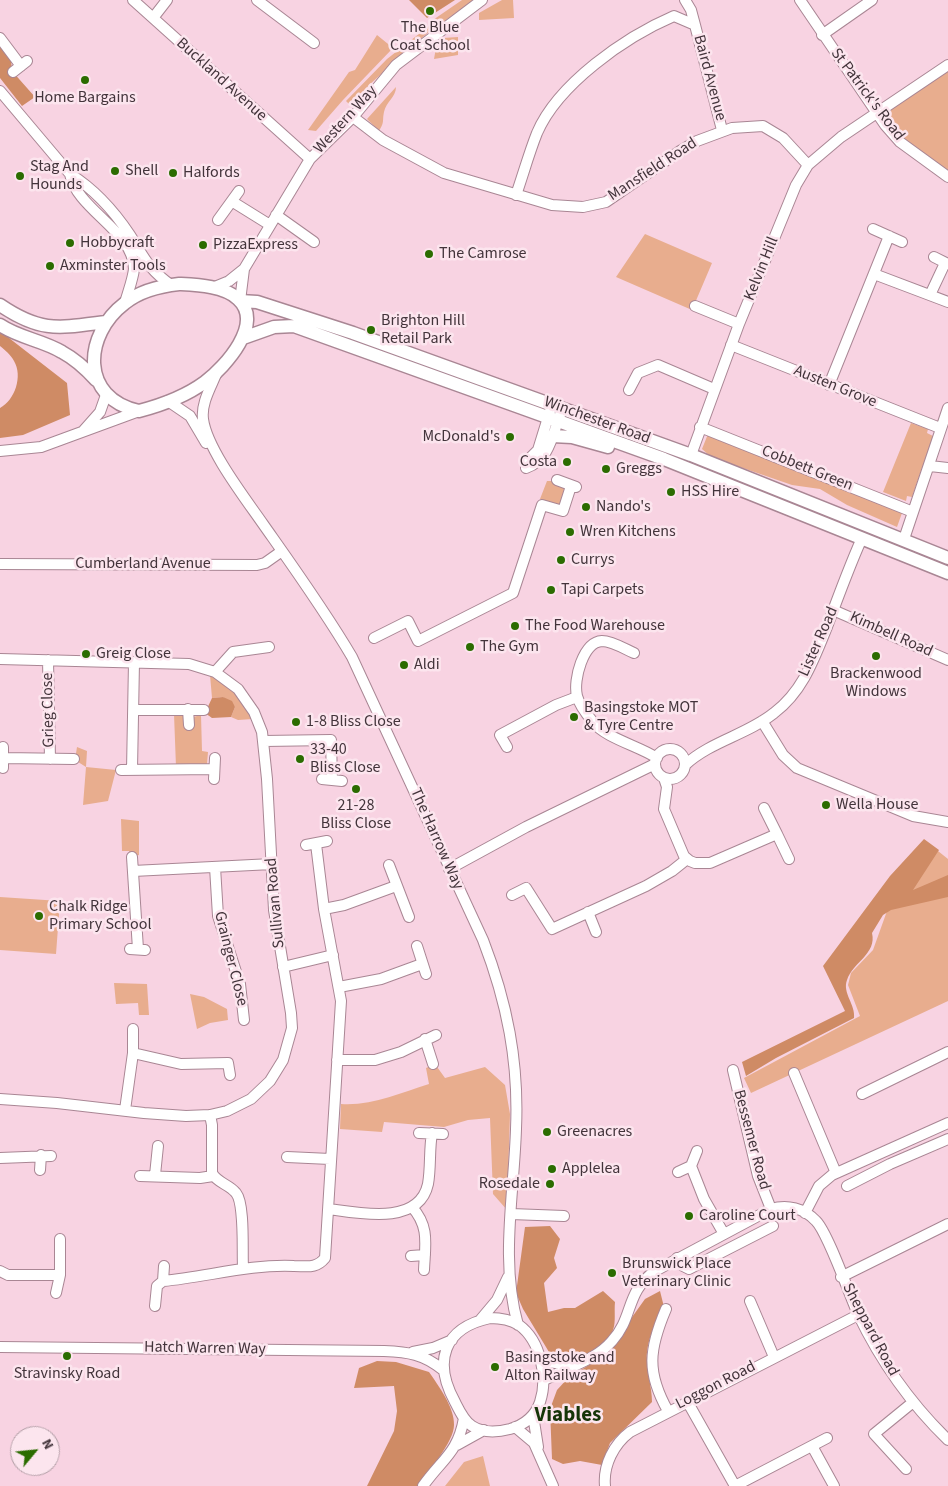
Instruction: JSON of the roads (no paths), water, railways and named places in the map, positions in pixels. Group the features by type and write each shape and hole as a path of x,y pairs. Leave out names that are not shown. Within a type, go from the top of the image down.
{"main road":[{"path":"0,325 12,333 62,351 83,366 106,395 115,403 139,411 168,401 196,388 217,371 243,338 247,318 240,301 228,293 212,288 171,285 152,289 125,302 106,322 95,346 96,380"},
{"name":"Winchester Road","path":"240,301 257,302 353,333 557,407 691,456 948,558"},
{"path":"0,305 19,318 46,327 68,327 106,322"},
{"name":"Winchester Road","path":"243,338 274,326 294,326 664,459 948,573"},
{"path":"552,436 572,437 644,457 664,459"}],"street":[{"name":"Buckland Avenue","path":"133,0 310,159"},
{"path":"153,18 167,0"},
{"path":"257,0 313,43"},
{"name":"Western Way","path":"212,288 229,281 244,269 310,159 353,117 396,65 482,0"},
{"name":"Baird Avenue","path":"695,25 674,16 676,8 684,0 691,10 695,25 722,130"},
{"name":"St Patrick's Road","path":"800,0 822,35 877,113 900,142 948,177"},
{"path":"822,35 872,0"},
{"path":"516,195 537,132 572,84 616,47 674,16"},
{"path":"0,38 21,66"},
{"name":"Kelvin Hill","path":"691,456 739,324 796,185 808,165 841,137 948,65"},
{"path":"0,91 70,174 99,197 129,234 148,266 171,285"},
{"name":"Mansfield Road","path":"353,117 383,140 444,173 516,195 560,205 583,207 606,202 680,151 722,130 763,126 783,138 808,165"},
{"path":"70,174 73,187 124,243 133,260 134,269 125,302"},
{"path":"73,187 91,189"},
{"path":"218,220 233,202 239,191"},
{"path":"96,211 99,197"},
{"path":"233,202 270,225"},
{"path":"276,215 314,242"},
{"path":"873,229 902,242"},
{"path":"829,385 889,236"},
{"path":"930,295 947,263 934,257"},
{"name":"Western Way","path":"240,301 244,269"},
{"path":"874,274 948,302"},
{"path":"695,306 739,324"},
{"name":"Austen Grove","path":"731,345 940,428"},
{"path":"629,390 638,373 658,366 714,389"},
{"name":"The Harrow Way","path":"217,371 202,408 204,423 213,448 327,614 359,671 492,963 503,997 512,1035 516,1103 508,1276 518,1325"},
{"path":"84,430 100,412 106,395"},
{"name":"The Harrow Way","path":"168,401 190,416 205,441 213,448"},
{"path":"553,420 552,436 544,457 526,465 538,450 553,420 557,407"},
{"path":"904,539 948,408"},
{"path":"0,451 41,447 139,411"},
{"name":"Cobbett Green","path":"700,427 913,512"},
{"path":"930,466 948,468"},
{"path":"374,638 408,621 418,641 513,593 542,505 563,510 573,486 557,480"},
{"name":"Lister Road","path":"686,765 698,753 762,721 786,703 806,676 862,538"},
{"name":"Cumberland Avenue","path":"0,564 257,564 265,563 282,551"},
{"name":"Kimbell Road","path":"833,610 948,660"},
{"path":"449,870 534,823 642,770 660,772 675,779 682,773 686,765 680,753 673,750 647,751 604,732 594,724 577,697 577,678 589,646 596,642 605,641 634,653"},
{"path":"215,672 233,652 269,647"},
{"name":"Sullivan Road","path":"0,659 189,664 215,672 238,689 248,702 259,723 264,741 274,910 282,967 290,1003 292,1028 283,1060 270,1081 251,1099 227,1111 210,1115 186,1116 0,1099"},
{"name":"Grieg Close","path":"48,660 50,759"},
{"path":"132,770 134,662"},
{"path":"506,747 500,735 556,705 577,697"},
{"path":"188,709 189,725"},
{"path":"134,710 204,710"},
{"path":"762,721 783,755 793,765 912,816 948,822"},
{"path":"264,741 331,740 332,780"},
{"name":"Grieg Close","path":"2,747 3,763 74,759"},
{"path":"665,750 660,772 664,809 687,859 695,863 710,863 777,834"},
{"path":"647,751 660,772"},
{"name":"Lister Road","path":"680,753 698,753"},
{"path":"121,770 214,774 216,758"},
{"path":"764,808 789,859"},
{"path":"155,1306 158,1286 163,1281 200,1278 243,1267 314,1267 325,1258 341,1001 311,844 327,841"},
{"path":"132,857 138,949"},
{"path":"512,895 526,888 552,929 646,886 672,871 687,859"},
{"path":"133,871 272,864"},
{"path":"389,865 409,917"},
{"name":"Grainger Close","path":"215,867 218,916 240,984 244,1020"},
{"path":"324,909 344,905 396,886"},
{"path":"588,912 596,932"},
{"path":"417,946 426,974"},
{"path":"282,967 333,955"},
{"path":"339,986 381,979 422,964"},
{"path":"125,1110 133,1053 133,1029"},
{"path":"338,1060 375,1060 401,1052 436,1035"},
{"path":"425,1039 432,1064"},
{"path":"229,1052 230,1075"},
{"path":"862,1094 948,1052"},
{"path":"133,1053 181,1064 228,1063"},
{"name":"Bessemer Road","path":"733,1070 758,1176 771,1210"},
{"path":"794,1074 836,1173"},
{"path":"210,1115 213,1176"},
{"path":"543,1381 560,1371 594,1357 607,1347 624,1325 639,1283 655,1271 780,1206 793,1207 805,1213 819,1186 836,1173 948,1123"},
{"path":"329,1209 398,1214 412,1207 428,1186 437,1134 419,1133"},
{"path":"847,1186 890,1164 948,1139"},
{"path":"155,1175 158,1146"},
{"path":"697,1151 691,1166 704,1199 724,1234"},
{"path":"883,1151 890,1164"},
{"path":"0,1158 46,1155 40,1170"},
{"path":"287,1156 330,1160"},
{"path":"678,1172 691,1166"},
{"path":"140,1176 200,1178 213,1176 235,1191 241,1203 243,1267"},
{"path":"412,1207 424,1223 427,1236 424,1270"},
{"name":"Sheppard Road","path":"805,1213 820,1226 858,1315 881,1358 912,1403 948,1440"},
{"path":"511,1214 564,1216"},
{"path":"841,1277 948,1224"},
{"path":"677,1258 683,1266 689,1269 773,1226"},
{"path":"56,1292 60,1275 60,1239"},
{"path":"411,1256 425,1255"},
{"path":"163,1281 164,1266"},
{"path":"0,1271 8,1275 60,1275"},
{"name":"The Harrow Way","path":"481,1320 497,1300 508,1276"},
{"path":"750,1301 774,1357"},
{"path":"666,1309 655,1334 651,1368 658,1391 668,1411"},
{"name":"Loggon Road","path":"604,1486 607,1466 618,1442 630,1432 858,1315"},
{"path":"500,1318 518,1325 530,1339 541,1361 542,1395 533,1415 515,1428 484,1430 472,1426 464,1418 452,1398 443,1370 443,1356 453,1340 467,1327 481,1320 500,1318"},
{"name":"Hatch Warren Way","path":"0,1347 410,1352 433,1348 453,1340"},
{"name":"Hatch Warren Way","path":"410,1352 429,1359 443,1370"},
{"path":"541,1361 574,1365"},
{"path":"688,1401 735,1486 827,1438"},
{"path":"906,1469 874,1434 912,1403"},
{"path":"533,1415 539,1453"},
{"path":"423,1486 454,1448 460,1436 464,1418"},
{"path":"515,1428 528,1437 539,1453 553,1486"},
{"path":"454,1448 484,1430"},
{"path":"812,1446 834,1486"}],"place":[{"name":"The Blue Coat School","path":"430,11"},
{"name":"Home Bargains","path":"85,80"},
{"name":"Shell","path":"115,171"},
{"name":"Halfords","path":"173,173"},
{"name":"Stag And Hounds","path":"20,176"},
{"name":"Hobbycraft","path":"70,243"},
{"name":"PizzaExpress","path":"203,245"},
{"name":"The Camrose","path":"429,254"},
{"name":"Axminster Tools","path":"50,266"},
{"name":"Brighton Hill Retail Park","path":"371,330"},
{"name":"McDonald's","path":"510,437"},
{"name":"Costa","path":"567,462"},
{"name":"Greggs","path":"606,469"},
{"name":"HSS Hire","path":"671,492"},
{"name":"Nando's","path":"586,507"},
{"name":"Wren Kitchens","path":"570,532"},
{"name":"Currys","path":"561,560"},
{"name":"Tapi Carpets","path":"551,590"},
{"name":"The Food Warehouse","path":"515,626"},
{"name":"The Gym","path":"470,647"},
{"name":"Greig Close","path":"86,654"},
{"name":"Brackenwood Windows","path":"876,656"},
{"name":"Aldi","path":"404,665"},
{"name":"Basingstoke MOT & Tyre Centre","path":"574,717"},
{"name":"1-8 Bliss Close","path":"296,722"},
{"name":"33-40 Bliss Close","path":"300,759"},
{"name":"21-28 Bliss Close","path":"356,789"},
{"name":"Wella House","path":"826,805"},
{"name":"Chalk Ridge Primary School","path":"39,916"},
{"name":"Greenacres","path":"547,1132"},
{"name":"Applelea","path":"552,1169"},
{"name":"Rosedale","path":"550,1184"},
{"name":"Caroline Court","path":"689,1216"},
{"name":"Brunswick Place Veterinary Clinic","path":"612,1273"},
{"name":"Stravinsky Road","path":"67,1356"},
{"name":"Basingstoke and Alton Railway","path":"495,1367"}],"district":[{"name":"Viables","path":"568,1416"}]}
